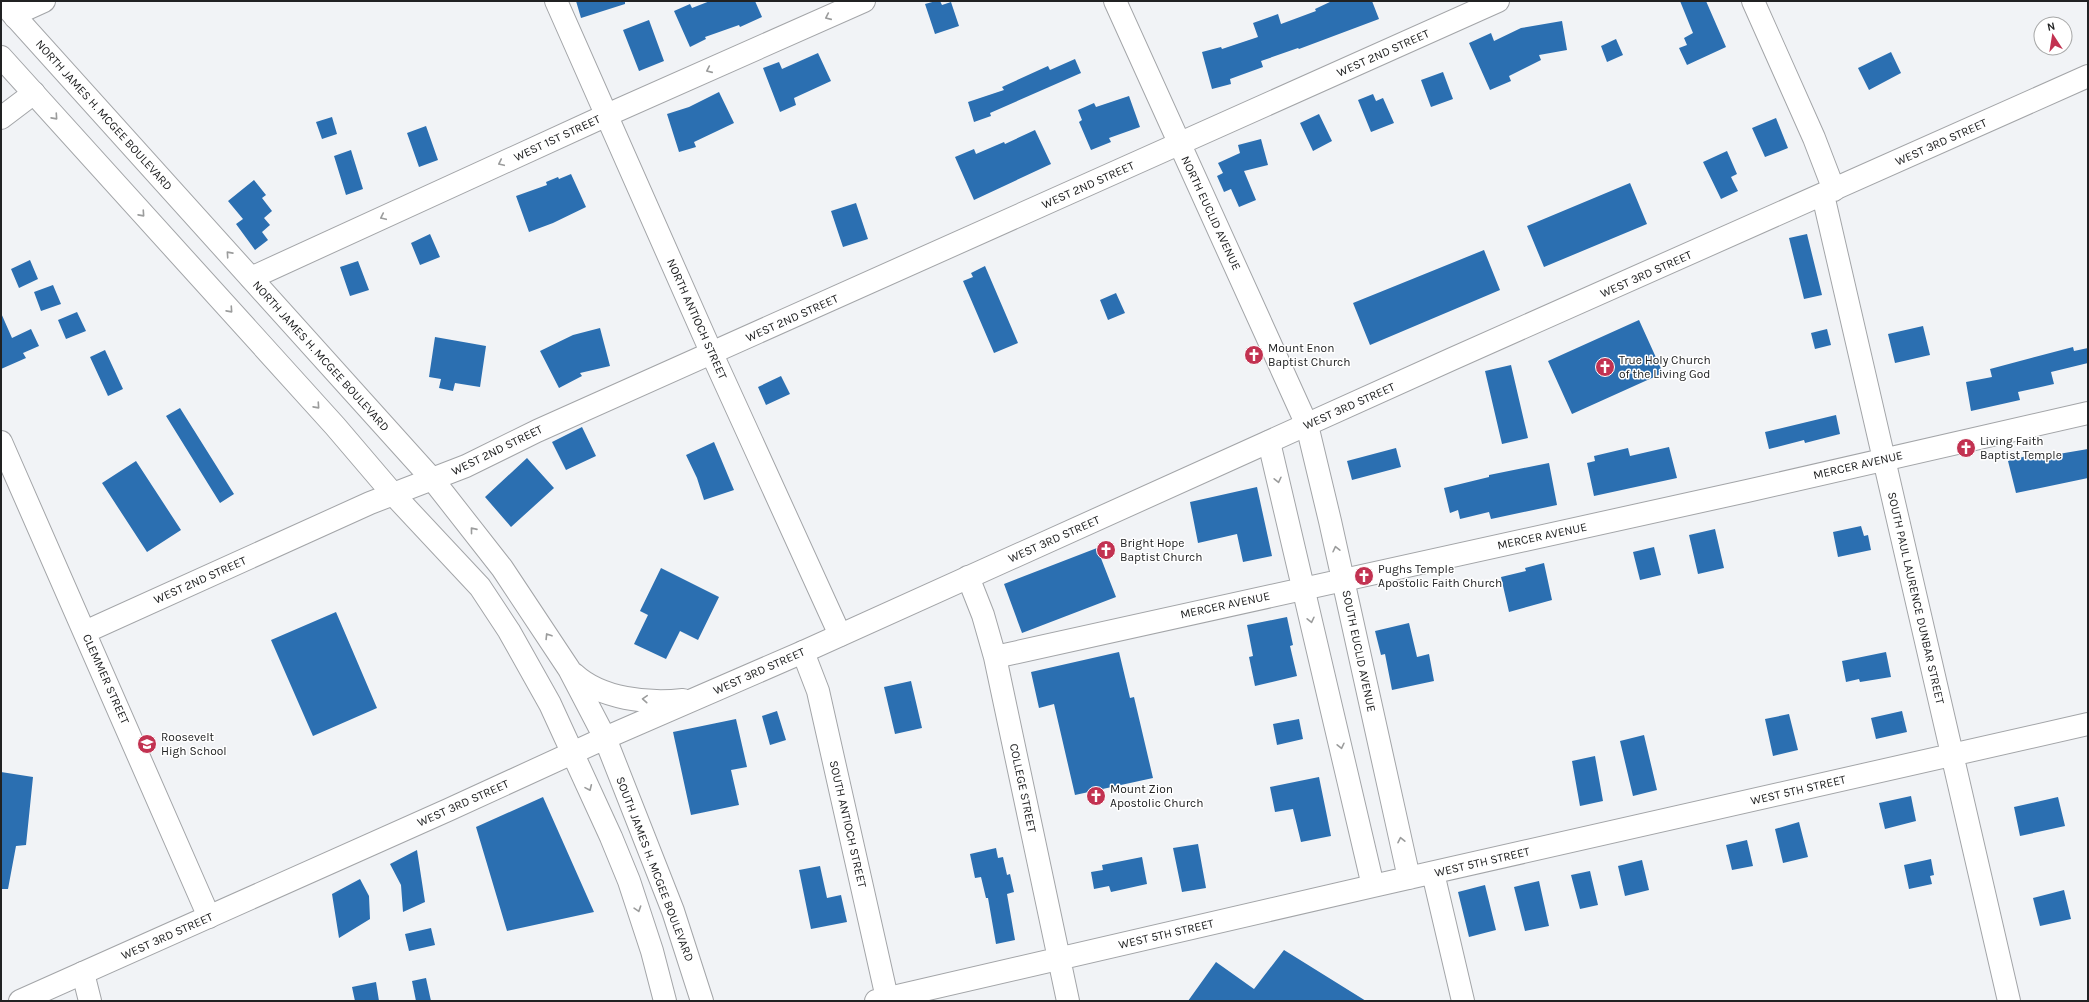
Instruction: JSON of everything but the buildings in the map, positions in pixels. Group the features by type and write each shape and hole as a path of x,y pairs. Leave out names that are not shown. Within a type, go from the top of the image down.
{"street":[{"path":"8,9 22,11 44,1"},
{"name":"NORTH ANTIOCH STREET","path":"556,1 712,354 840,635"},
{"name":"WEST 1ST STREET","path":"251,278 607,115 864,1"},
{"name":"NORTH EUCLID AVENUE","path":"1115,1 1306,425"},
{"name":"WEST 2ND STREET","path":"85,632 393,494 433,480 466,466 537,431 1498,1"},
{"name":"SOUTH PAUL LAURENCE DUNBAR STREET","path":"1753,1 1814,138 1829,192 1884,459 2009,1001"},
{"name":"NORTH JAMES H. MCGEE BOULEVARD","path":"8,9 433,480 502,568 569,669 605,738"},
{"path":"1,57 335,426 393,494 480,587 516,643 550,704 611,837 629,881 652,951 665,1001"},
{"name":"WEST 3RD STREET","path":"20,1001 605,738 803,652 1306,425 2088,76"},
{"path":"1,118 34,93"},
{"name":"MERCER AVENUE","path":"995,657 2088,413"},
{"name":"SOUTH EUCLID AVENUE","path":"1306,425 1343,580 1409,878"},
{"name":"CLEMMER STREET","path":"1,442 209,917"},
{"path":"1269,442 1373,886"},
{"name":"COLLEGE STREET","path":"968,577 984,615 995,657 1068,1001"},
{"name":"SOUTH ANTIOCH STREET","path":"803,652 818,691 881,1000"},
{"path":"569,669 592,688 606,693 643,700 698,698"},
{"name":"WEST 5TH STREET","path":"881,1000 1373,886 2088,724"},
{"name":"SOUTH JAMES H. MCGEE BOULEVARD","path":"605,738 673,911 702,1001"},
{"path":"1433,873 1463,1001"},
{"path":"83,973 90,1001"}],"place":[{"name":"Mount Enon Baptist Church","path":"1254,355"},
{"name":"True Holy Church of the Living God","path":"1605,367"},
{"name":"Living Faith Baptist Temple","path":"1966,448"},
{"name":"Bright Hope Baptist Church","path":"1106,550"},
{"name":"Pughs Temple Apostolic Faith Church","path":"1364,576"},
{"name":"Roosevelt High School","path":"147,744"},
{"name":"Mount Zion Apostolic Church","path":"1096,796"}]}
